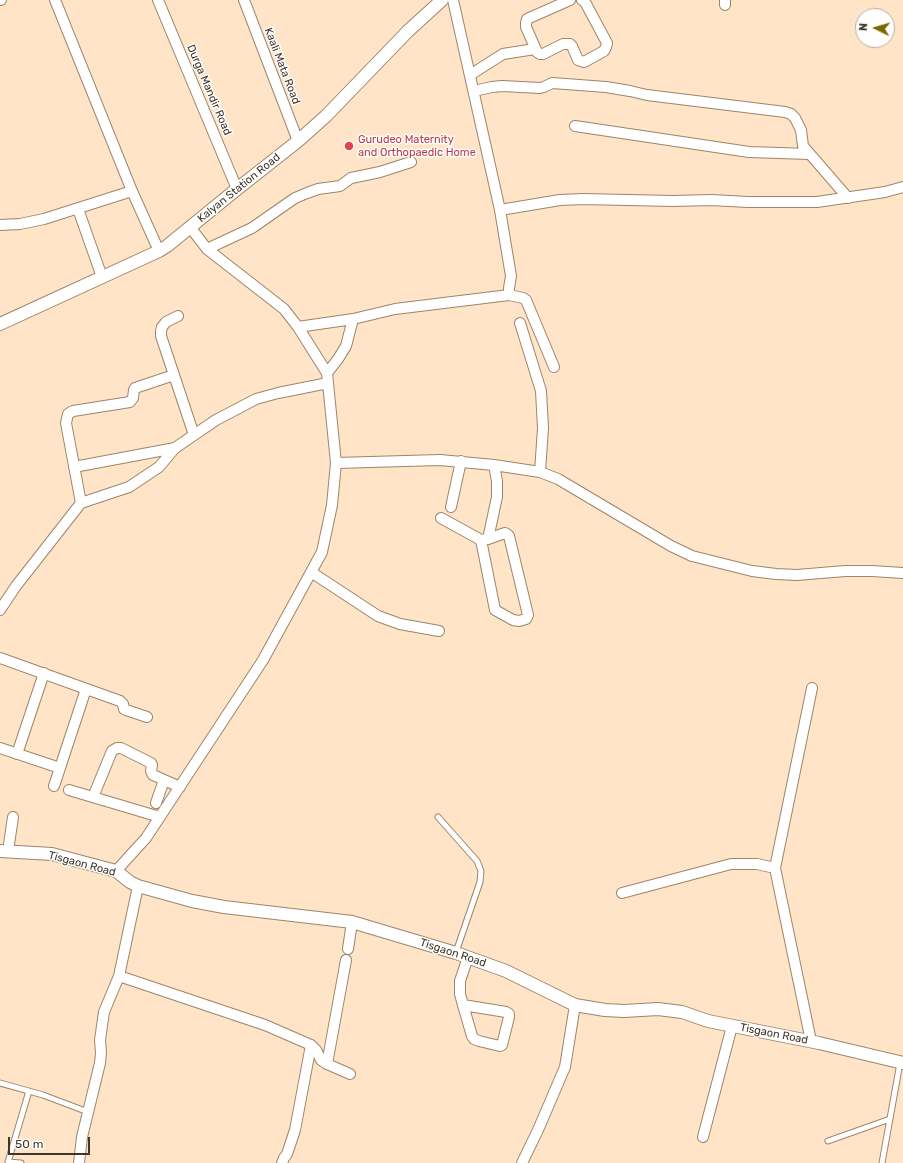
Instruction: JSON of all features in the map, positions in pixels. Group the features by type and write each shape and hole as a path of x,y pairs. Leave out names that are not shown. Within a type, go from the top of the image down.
{"street":[{"path":"55,0 132,191 159,251"},
{"name":"Durga Mandir Road","path":"158,0 237,189"},
{"name":"Kaali Mata Road","path":"244,0 298,141"},
{"name":"Kalyan Station Road","path":"0,324 159,251 298,141 326,116 408,31 442,0"},
{"path":"453,0 500,210 511,276 509,288 510,295"},
{"path":"565,1 527,19 526,27 537,52 543,54 563,44 570,44 578,60 584,62 604,51 607,43 585,2 582,0"},
{"path":"470,74 503,54 535,49"},
{"path":"474,91 502,86 540,88 552,82 606,87 646,95 785,112 791,114 795,118 801,130 803,146 848,198"},
{"path":"575,126 749,152 810,154"},
{"path":"207,249 252,228 296,198 307,193 318,189 340,186 351,178 380,172 412,162"},
{"path":"500,210 560,200 583,199 817,202 886,192 903,188"},
{"path":"0,225 20,224 44,219 132,191"},
{"path":"78,209 102,277"},
{"path":"116,871 146,838 263,660 322,552 332,505 336,463 327,373 298,327 284,309 207,249 190,227"},
{"path":"298,327 354,319 395,309 510,295 526,300 554,367"},
{"path":"178,316 166,322 162,327 161,336 194,435"},
{"path":"327,373 346,346 354,319"},
{"path":"520,324 541,391 542,428 540,472"},
{"path":"81,503 66,423 71,412 130,402 133,398 135,388 174,376"},
{"path":"0,610 16,586 81,503 129,487 159,467 176,448 194,435 216,420 256,399 278,392 328,383"},
{"path":"74,467 176,448"},
{"path":"336,463 428,460 461,461 540,472 558,479 671,546 692,556 752,571 776,574 797,575 859,571 903,573"},
{"path":"451,507 461,461"},
{"path":"441,518 485,540 505,534 509,536 528,615 526,619 518,621 513,620 495,610 485,540 497,497 497,481 494,465"},
{"path":"311,572 378,616 400,624 439,631"},
{"path":"0,658 120,701 123,704 124,709 147,717"},
{"path":"17,754 44,673"},
{"path":"811,1041 775,868 812,688"},
{"path":"54,786 86,689"},
{"path":"0,748 60,768"},
{"path":"93,797 112,751 117,748 121,748 151,763 151,771 153,775 180,787"},
{"path":"156,803 164,780"},
{"path":"69,790 160,817"},
{"path":"4,851 13,817"},
{"name":"Tisgaon Road","path":"4,851 52,854 116,871 130,882 138,886 192,901 224,907 352,922 456,953 506,971 575,1005 624,1012 658,1009 682,1012 708,1021 811,1041 901,1063"},
{"path":"622,893 731,864 758,864 775,868"},
{"path":"79,1163 82,1137 100,1063 100,1040 104,1012 119,976 138,886"},
{"path":"348,949 352,922"},
{"path":"463,1005 506,1012 509,1014 508,1024 502,1045 500,1046 479,1041 474,1039 472,1036 463,1005 460,994 460,981 468,958"},
{"path":"328,1064 346,960"},
{"path":"119,976 265,1025 311,1045 321,1060 350,1074"},
{"path":"522,1163 565,1068 575,1005"},
{"path":"703,1137 732,1026"},
{"path":"282,1163 287,1154 295,1130 311,1045"}],"lane":[{"path":"438,817 477,861 481,871 480,882 456,953"},
{"path":"882,1163 901,1063"},
{"path":"0,1083 43,1095 88,1112"},
{"path":"20,1163 8,1162 29,1091"},
{"path":"828,1141 890,1119"}],"place":[{"name":"Gurudeo Maternity and Orthopaedic Home","path":"349,146"}]}
